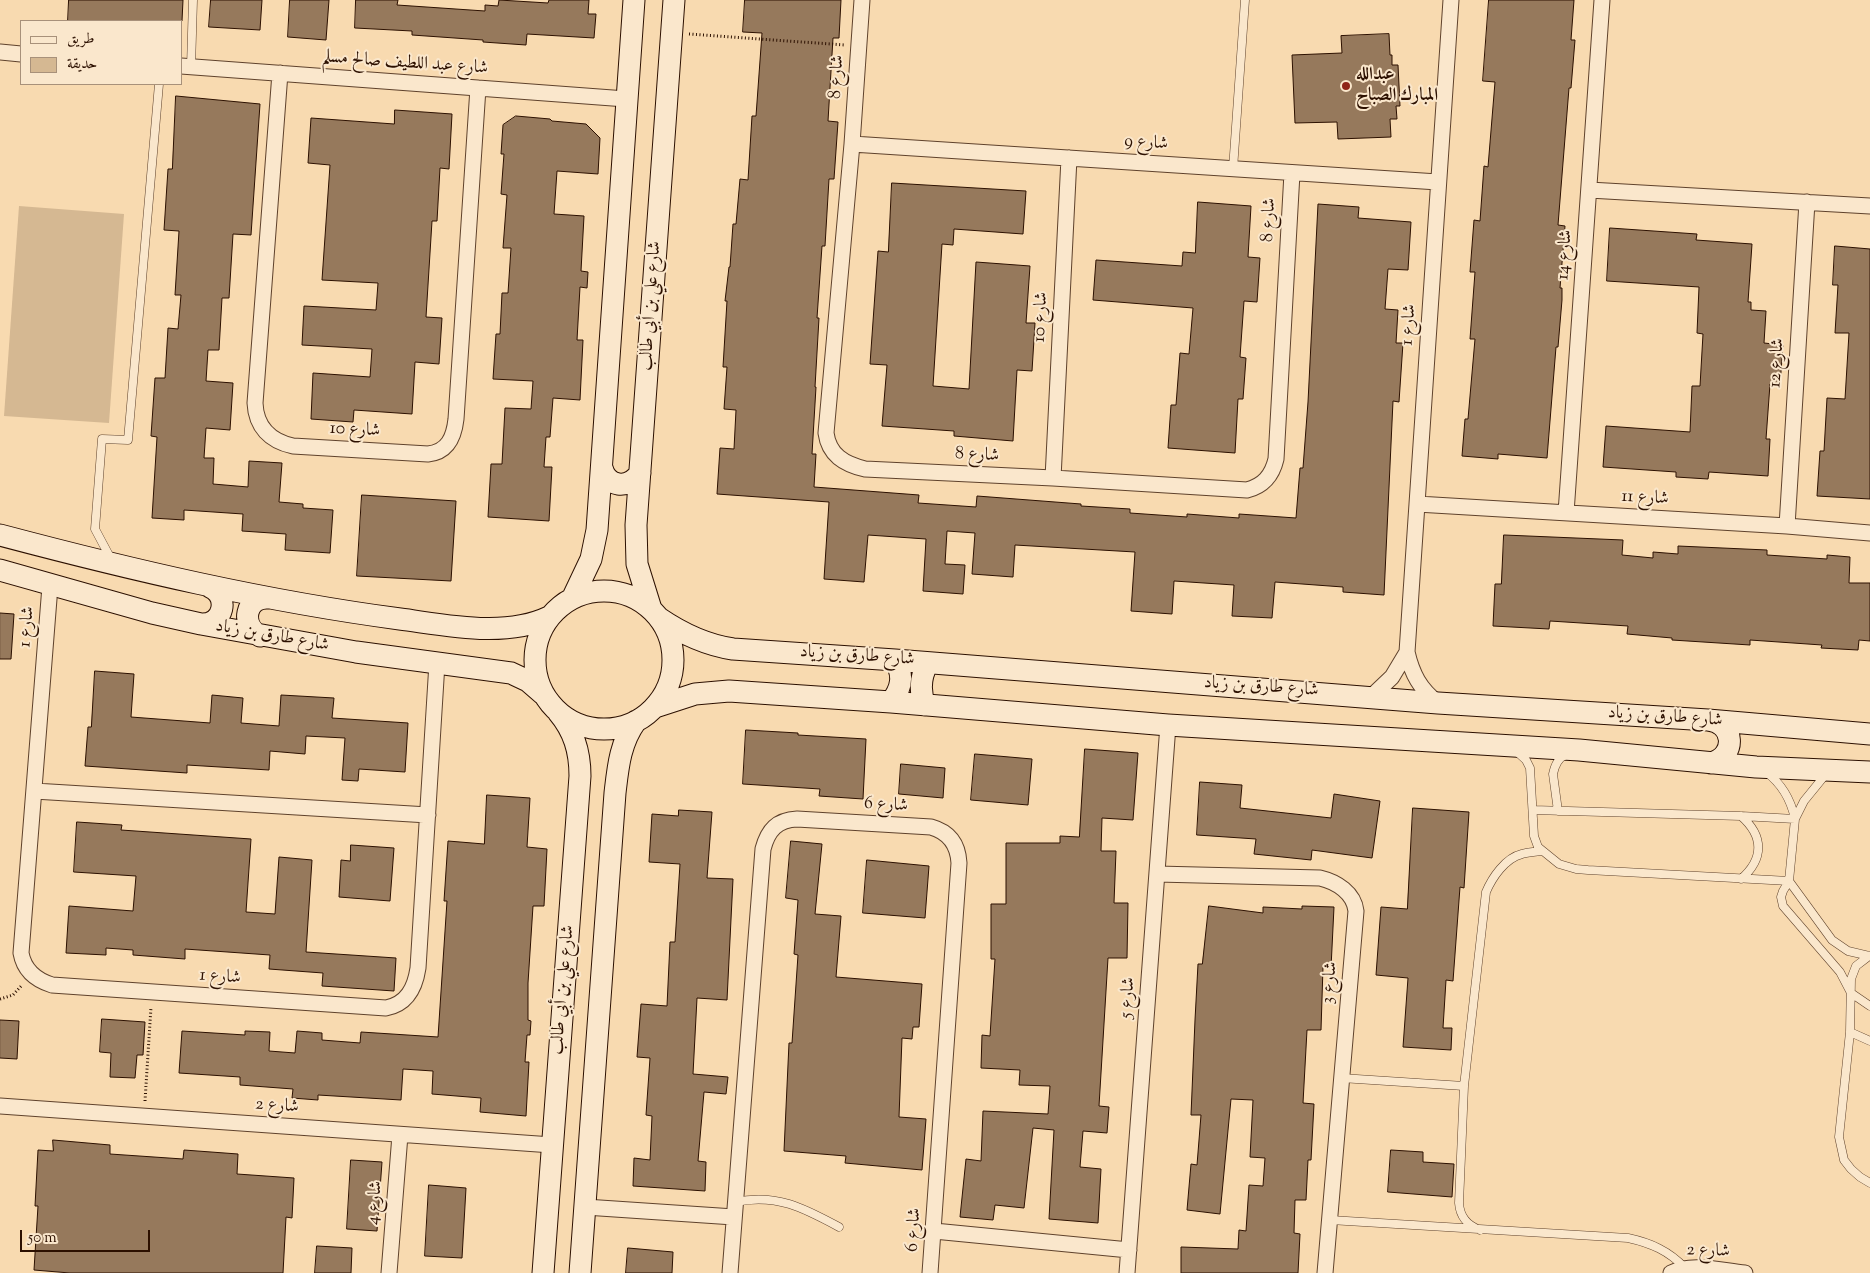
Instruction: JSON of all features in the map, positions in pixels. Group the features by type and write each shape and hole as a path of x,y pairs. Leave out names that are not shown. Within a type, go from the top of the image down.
{"main road":[{"path":"573,597 584,576 595,544 602,468 634,0"},
{"name":"شارع علي بن أبي طالب","path":"655,614 640,576 636,552 636,525 674,0"},
{"path":"602,468 607,479 618,485 631,482 640,473"},
{"path":"0,534 114,565 269,598 361,614 494,629 532,624 549,617"},
{"name":"شارع طارق بن زياد","path":"0,570 50,586 152,613 260,636 516,674 528,680 543,694"},
{"path":"201,624 214,622 220,616 223,607 220,595 210,586"},
{"path":"655,707 668,686 673,663 670,639 655,614 634,598 614,591 593,591 573,597 549,617 542,627 535,649 535,672 543,694 558,712 578,724 601,729 619,727 636,721 655,707 672,700 718,691 891,702 1168,725 1579,750 1756,767 1870,772"},
{"path":"260,636 251,629 247,615 255,602 262,598 269,598"},
{"name":"شارع طارق بن زياد","path":"655,614 686,634 728,648 1438,703 1708,720 1870,734"},
{"path":"891,702 901,686 899,668 895,660"},
{"path":"925,705 921,688 924,671 928,663"},
{"name":"شارع علي بن أبي طالب","path":"542,1273 580,788 580,763 576,742 558,712"},
{"path":"1708,720 1722,726 1729,735 1730,743 1724,756 1718,761 1711,763"},
{"name":"شارع علي بن أبي طالب","path":"580,1273 614,793 622,747 636,721"},
{"path":"580,788 595,782 602,783 610,787 614,793"}],"street":[{"name":"شارع 8","path":"862,0 852,144 826,433 827,443 831,450 842,460 865,469 1246,490 1258,487 1272,473 1276,459 1292,173"},
{"name":"شارع 1","path":"1438,703 1416,681 1410,667 1407,652 1451,0"},
{"name":"شارع 14","path":"1566,513 1602,0"},
{"path":"0,52 20,54"},
{"name":"شارع عبد اللطيف صالح مسلم","path":"186,66 626,99"},
{"name":"شارع 10","path":"280,73 255,403 257,420 261,428 277,441 294,446 428,454 442,450 451,439 456,419 478,88"},
{"name":"شارع 9","path":"852,144 1438,182"},
{"name":"شارع 10","path":"1052,478 1069,158"},
{"path":"1590,190 1870,206"},
{"name":"شارع 12","path":"1786,526 1807,202"},
{"name":"شارع 11","path":"1417,504 1786,526 1870,533"},
{"name":"شارع 1","path":"50,586 21,953 24,965 33,975 52,985 386,1008 401,1003 412,990 418,968 437,663"},
{"name":"شارع 1","path":"1371,697 1392,677 1407,652"},
{"name":"شارع 5","path":"1127,1273 1168,725"},
{"path":"34,791 428,814"},
{"name":"شارع 6","path":"730,1273 763,848 768,836 780,822 789,820 931,827 943,832 952,840 957,849 959,862 930,1273"},
{"name":"شارع 3","path":"1157,874 1320,878 1337,884 1353,900 1356,911 1325,1273"},
{"name":"شارع 2","path":"0,1106 552,1145"},
{"name":"شارع 4","path":"389,1273 400,1135"},
{"path":"585,1207 735,1210"},
{"path":"934,1231 1129,1250"},
{"name":"شارع 2","path":"1678,1271 1744,1273"}],"lane":[{"path":"186,66 193,0"},
{"path":"1233,169 1244,0"},
{"path":"114,565 95,529 102,439 128,440 159,85"},
{"path":"1504,746 1520,754 1530,768 1535,841 1542,851 1559,864 1576,869 1789,881"},
{"path":"1558,811 1553,774 1554,768 1563,756 1579,750"},
{"path":"1756,767 1772,778 1785,792 1795,819 1789,881 1781,897 1784,906 1840,972 1851,993 1870,1006"},
{"path":"1795,819 1808,795 1830,770"},
{"path":"1533,810 1795,819"},
{"path":"1741,816 1755,832 1758,842 1755,863 1741,879"},
{"path":"1480,1230 1466,1222 1462,1216 1459,1203 1464,1086 1486,892 1496,874 1519,854 1542,851"},
{"path":"1789,881 1832,940 1848,951 1870,956"},
{"path":"1870,956 1856,966 1853,973 1850,1032 1839,1137 1840,1149 1844,1160 1851,1170 1870,1183"},
{"path":"1850,1032 1870,1041"},
{"path":"1341,1078 1464,1086"},
{"path":"735,1210 749,1199 767,1198 806,1210 839,1227"},
{"path":"1330,1220 1628,1238 1640,1240 1670,1254 1678,1271"}],"path":[{"path":"671,33 859,46"},
{"path":"0,999 13,995 33,975"},
{"path":"144,1116 152,992"}],"green space":[{"path":"19,206 124,214 109,423 4,416"}],"building":[{"path":"69,0 183,0 182,21 68,20"},
{"path":"211,0 262,0 260,30 209,27"},
{"path":"290,0 329,0 326,40 288,37"},
{"path":"356,0 398,0 397,5 485,11 485,5 498,6 499,0 548,3 549,0 589,0 588,14 596,14 594,38 527,34 526,45 412,35 412,31 355,28"},
{"path":"745,0 841,0 839,38 833,38 828,121 838,122 834,179 829,179 825,246 822,246 817,318 819,318 812,454 816,454 814,487 919,495 918,503 976,507 977,496 1081,504 1081,506 1130,509 1130,513 1187,517 1187,514 1239,518 1239,514 1296,518 1300,468 1303,468 1308,402 1318,204 1359,207 1358,218 1411,222 1408,270 1388,269 1385,309 1398,310 1396,343 1403,343 1399,402 1393,401 1384,595 1343,592 1343,587 1275,582 1272,618 1232,616 1234,585 1174,581 1172,614 1131,611 1135,552 1015,545 1013,577 972,574 975,533 947,531 945,564 965,565 963,594 923,591 926,539 868,535 864,582 824,579 829,502 717,494 720,448 734,449 736,410 724,409 727,367 723,367 727,301 725,301 733,224 736,224 740,179 748,180 752,116 756,116 762,33 743,32"},
{"path":"1489,0 1574,0 1571,40 1575,40 1571,88 1569,88 1558,225 1565,226 1560,288 1562,288 1562,300 1558,347 1556,347 1547,458 1498,454 1498,459 1462,456 1465,419 1468,419 1475,339 1470,339 1475,272 1470,272 1474,220 1480,221 1484,166 1488,167 1495,82 1483,81"},
{"name":"عبدالله المبارك الصباح","path":"1389,34 1392,65 1398,65 1400,106 1396,106 1397,119 1390,119 1391,137 1338,139 1337,122 1295,123 1292,55 1342,53 1341,36"},
{"path":"176,96 260,104 251,235 233,234 229,298 222,298 219,350 208,350 206,381 233,383 230,430 206,428 204,458 214,458 213,484 248,487 249,461 282,463 279,502 303,504 303,508 333,510 330,553 285,550 286,534 242,531 243,514 184,510 184,520 152,518 157,437 151,436 155,378 165,378 168,328 178,329 181,295 175,295 179,231 164,230 168,169 172,169"},
{"path":"395,110 452,114 449,169 440,168 437,221 432,221 426,317 442,318 439,364 415,362 412,414 354,410 353,422 311,419 313,373 370,377 372,349 302,345 304,306 376,310 378,283 322,280 330,165 308,163 311,118 394,124"},
{"path":"516,116 586,124 600,138 598,174 557,171 554,214 584,216 581,271 588,272 587,288 580,287 577,340 583,340 580,400 553,398 550,437 546,437 544,467 552,467 549,521 488,517 491,464 502,464 505,408 531,409 533,381 493,379 496,334 500,334 502,293 508,293 511,248 503,248 507,195 501,194 504,154 501,154 503,125"},
{"path":"892,183 1026,191 1023,234 954,229 953,245 942,244 933,386 969,389 976,262 1030,266 1026,323 1035,323 1032,371 1017,370 1013,441 954,436 954,431 882,426 887,365 870,364 878,251 888,252"},
{"path":"1198,202 1251,206 1248,257 1260,258 1257,302 1244,301 1240,357 1246,358 1243,399 1238,399 1235,453 1168,448 1171,405 1176,405 1180,353 1189,354 1193,308 1093,300 1096,260 1182,266 1183,252 1195,253"},
{"path":"1610,228 1697,234 1696,240 1752,244 1748,302 1751,302 1751,310 1766,311 1764,343 1783,345 1780,385 1770,384 1766,439 1770,439 1768,476 1709,472 1708,479 1676,477 1676,472 1603,467 1606,426 1690,432 1692,386 1700,386 1703,334 1697,333 1699,287 1607,281"},
{"path":"1835,246 1870,249 1870,499 1817,496 1820,451 1824,451 1827,398 1845,399 1849,333 1835,333 1838,285 1833,285"},
{"path":"362,495 456,501 451,581 357,576"},
{"path":"1504,535 1623,540 1622,555 1653,558 1653,552 1678,554 1678,546 1767,550 1767,555 1827,559 1827,555 1850,557 1849,583 1870,583 1870,641 1859,640 1858,650 1821,648 1822,645 1750,640 1750,645 1672,640 1672,638 1627,634 1628,626 1550,621 1549,629 1493,626 1495,584 1501,584"},
{"path":"0,613 14,614 11,659 0,659"},
{"path":"95,671 134,674 131,717 210,723 212,695 243,698 241,723 279,726 281,695 334,698 332,718 408,723 405,772 359,769 358,781 342,780 345,738 306,736 305,754 270,751 269,770 187,765 187,773 85,766 88,727 91,727"},
{"path":"746,730 866,739 863,799 819,796 820,789 743,784"},
{"path":"1085,749 1138,753 1133,820 1102,818 1101,851 1116,851 1114,903 1128,903 1127,958 1108,958 1099,1106 1109,1107 1107,1133 1083,1131 1080,1167 1101,1169 1098,1223 1049,1219 1054,1130 1033,1128 1024,1208 995,1205 993,1220 960,1217 966,1159 981,1161 983,1111 1048,1114 1050,1086 1019,1085 1020,1070 981,1068 982,1035 990,1036 995,959 991,959 991,904 1006,904 1006,843 1060,843 1060,836 1079,837"},
{"path":"975,754 1032,759 1028,805 971,800"},
{"path":"901,764 945,768 943,798 899,794"},
{"path":"1200,782 1242,785 1240,808 1331,818 1334,794 1380,801 1372,858 1312,850 1311,860 1254,854 1256,839 1197,835"},
{"path":"487,795 530,798 527,847 547,849 544,906 533,906 528,983 528,1020 531,1021 530,1035 527,1035 525,1062 529,1062 526,1116 480,1112 481,1098 432,1094 433,1071 403,1069 401,1100 318,1095 318,1100 292,1098 293,1089 240,1085 240,1077 179,1073 182,1031 245,1035 245,1031 270,1032 269,1051 295,1053 297,1031 322,1033 322,1040 360,1043 361,1032 438,1037 447,901 444,901 448,841 484,844"},
{"path":"1413,808 1469,812 1464,888 1460,887 1453,981 1446,980 1443,1028 1452,1028 1451,1050 1403,1047 1408,978 1376,975 1381,907 1407,909"},
{"path":"679,810 712,812 707,878 733,879 727,1000 697,998 693,1074 728,1077 726,1094 704,1092 698,1161 706,1162 705,1191 633,1186 634,1158 650,1160 652,1116 646,1115 650,1058 637,1057 641,1004 667,1006 670,942 675,942 680,864 649,862 652,814 678,816"},
{"path":"77,822 122,825 121,830 251,839 246,912 275,914 279,857 312,860 306,952 396,958 394,991 322,986 323,973 269,969 270,955 185,949 185,959 133,955 133,950 106,948 106,955 66,953 69,906 133,911 136,876 74,872"},
{"path":"791,841 822,844 815,914 841,916 836,977 922,984 919,1027 913,1027 912,1039 902,1038 899,1117 926,1119 922,1170 845,1163 846,1156 784,1151 789,1043 792,1043 798,955 794,954 798,900 786,898"},
{"path":"351,845 394,848 390,901 339,897 341,860 350,861"},
{"path":"867,860 929,866 925,918 863,913"},
{"path":"1209,906 1263,913 1263,907 1302,909 1302,906 1334,907 1331,968 1323,967 1321,1030 1307,1030 1303,1103 1314,1104 1311,1160 1308,1160 1306,1200 1295,1200 1294,1233 1300,1234 1298,1273 1181,1273 1181,1247 1238,1249 1239,1230 1246,1231 1249,1185 1263,1186 1265,1158 1250,1157 1253,1100 1231,1099 1220,1214 1187,1210 1191,1164 1197,1165 1201,1115 1191,1115 1198,964 1202,964"},
{"path":"102,1019 145,1022 143,1055 137,1055 135,1078 110,1077 111,1053 100,1052"},
{"path":"0,1020 19,1021 17,1059 0,1058"},
{"path":"53,1140 110,1145 110,1154 183,1159 184,1150 238,1154 237,1174 294,1178 292,1218 286,1217 283,1273 70,1273 34,1270 38,1206 35,1206 38,1150 53,1151"},
{"path":"1391,1150 1423,1152 1423,1162 1454,1164 1452,1197 1388,1192"},
{"path":"351,1160 382,1162 377,1231 347,1229"},
{"path":"429,1185 466,1188 462,1258 425,1256"},
{"path":"317,1246 352,1248 351,1273 315,1273"},
{"path":"628,1248 673,1252 672,1273 626,1273"}],"place":[{"name":"عبدالله المبارك الصباح","path":"1346,86"}]}
